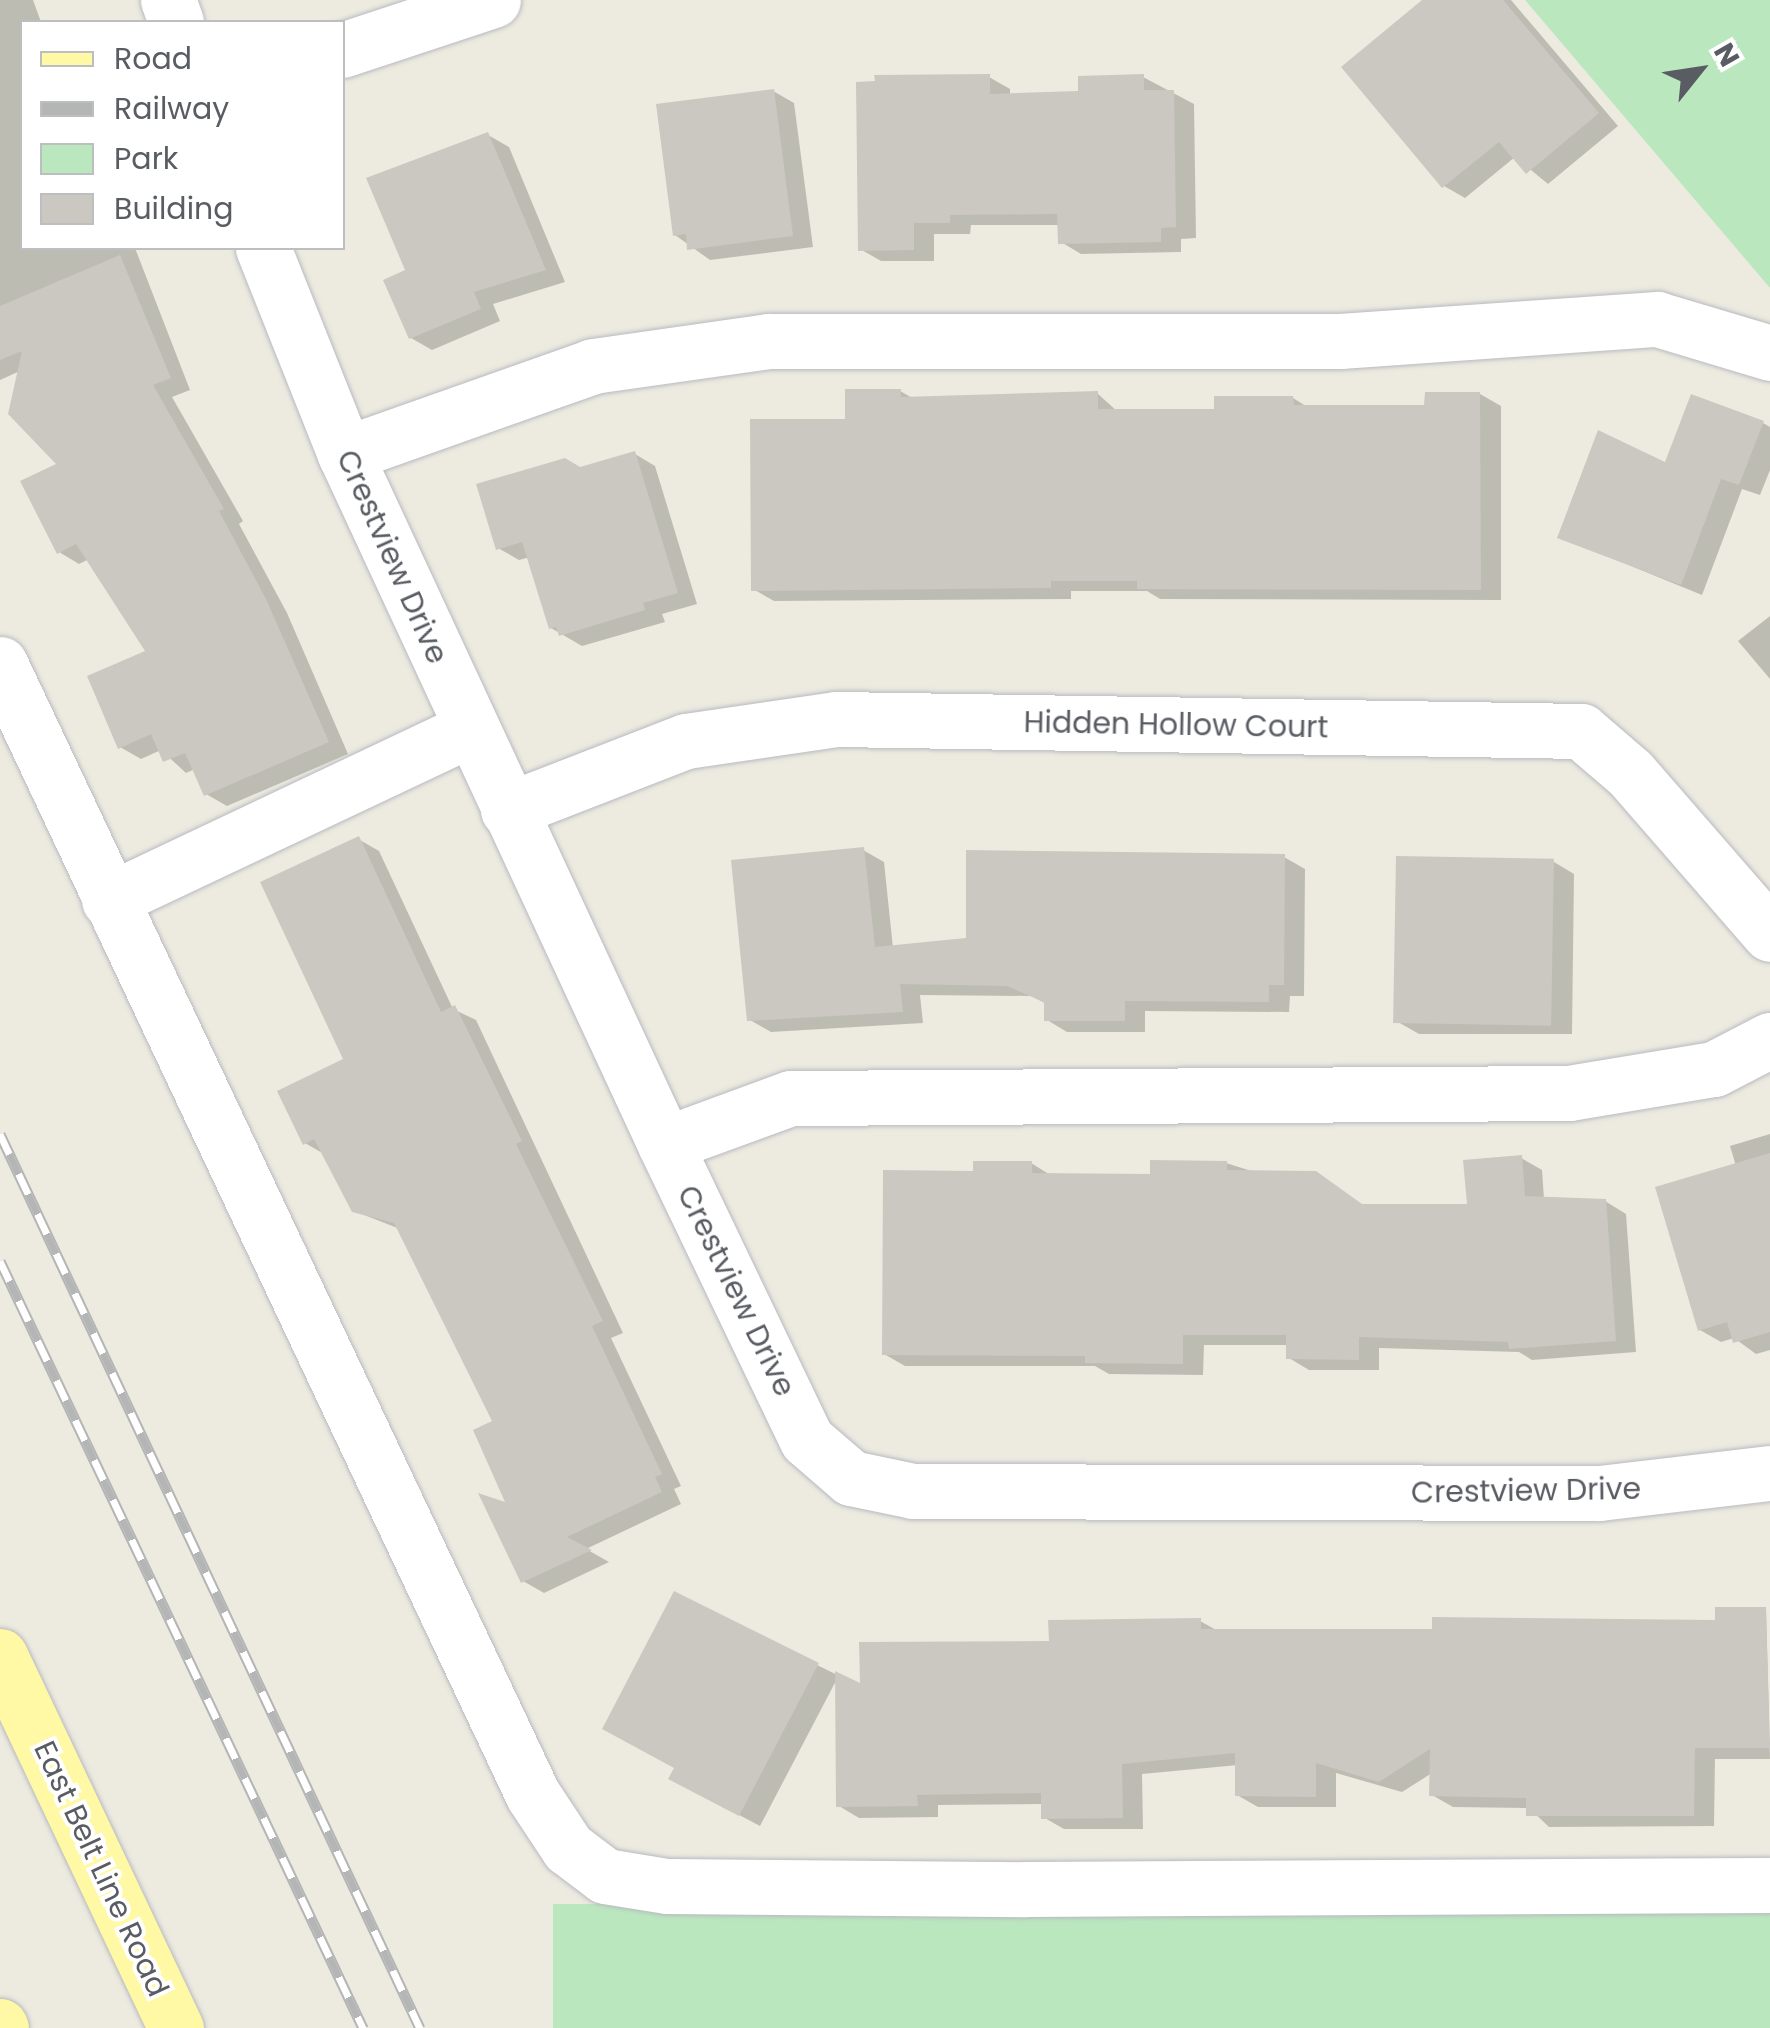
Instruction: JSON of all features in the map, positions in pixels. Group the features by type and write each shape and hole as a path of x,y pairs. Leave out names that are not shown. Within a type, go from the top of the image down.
{"main road":[{"name":"East Belt Line Road","path":"0,1656 176,2028"}],"street":[{"path":"345,49 493,0"},
{"name":"Crestview Drive","path":"264,250 345,454 469,730 664,1144 807,1440 851,1478 932,1492 1599,1493 1770,1472"},
{"path":"345,454 592,366 768,341 1340,341 1657,319 1770,353"},
{"path":"0,664 533,1795 568,1848 605,1876 667,1886 1026,1889 1770,1885"},
{"name":"Hidden Hollow Court","path":"508,810 686,741 836,719 1581,731 1630,773 1770,934"},
{"path":"109,900 469,730"},
{"path":"664,1144 791,1098 1569,1093 1714,1070 1770,1040"}],"green space":[{"path":"1525,0 1770,0 1770,288"},
{"path":"553,1904 1770,1904 1770,2028 553,2028"}],"building":[{"path":"1422,0 1503,0 1599,113 1526,174 1499,142 1442,188 1341,67"},
{"path":"990,74 990,94 1078,91 1078,76 1144,74 1144,90 1174,90 1176,227 1161,228 1161,242 1058,244 1057,214 950,215 950,223 914,223 914,250 858,251 856,82 875,81 874,75"},
{"path":"774,89 793,236 687,250 686,234 673,236 656,104"},
{"path":"488,132 546,270 474,292 481,309 409,339 383,280 405,270 366,178"},
{"path":"120,255 171,378 153,385 224,509 219,511 266,599 329,742 204,796 185,753 163,762 151,734 118,749 87,676 145,651 76,544 57,554 20,481 56,464 8,414 22,351 0,360 0,306"},
{"path":"845,389 901,389 901,397 1098,391 1098,409 1214,409 1214,396 1293,396 1294,405 1424,405 1425,392 1480,392 1481,590 1137,589 1137,581 1051,581 1051,588 751,591 750,419 845,419"},
{"path":"1691,394 1764,421 1739,485 1721,479 1681,585 1557,538 1598,430 1665,462"},
{"path":"635,451 678,593 643,603 645,610 559,636 556,627 549,629 522,542 496,550 476,484 565,458 580,467"},
{"path":"359,836 441,1012 455,1005 522,1141 516,1144 603,1321 592,1326 662,1474 655,1477 662,1492 567,1537 592,1550 521,1583 478,1493 505,1502 473,1430 492,1421 394,1223 352,1212 314,1139 303,1145 277,1091 343,1059 260,882"},
{"path":"864,847 875,947 966,938 966,850 1285,854 1284,985 1269,985 1269,1002 1125,1001 1125,1021 1044,1021 1044,1002 1007,986 900,984 903,1012 747,1021 731,860"},
{"path":"1396,856 1554,859 1551,1026 1393,1023"},
{"path":"1770,1153 1770,1332 1733,1343 1727,1322 1698,1331 1655,1187"},
{"path":"1522,1155 1525,1196 1606,1199 1616,1341 1509,1349 1508,1342 1359,1337 1359,1360 1286,1359 1286,1335 1183,1335 1183,1364 1085,1363 1085,1356 882,1355 883,1170 973,1171 973,1161 1032,1161 1032,1173 1150,1174 1150,1160 1227,1161 1227,1170 1316,1171 1362,1204 1467,1204 1463,1160"},
{"path":"674,1591 819,1663 739,1816 668,1779 674,1768 602,1729"},
{"path":"1715,1607 1766,1607 1770,1748 1695,1748 1694,1816 1526,1816 1526,1798 1429,1796 1430,1749 1379,1782 1316,1763 1316,1797 1235,1796 1235,1753 1122,1764 1123,1818 1041,1819 1041,1793 917,1795 918,1806 836,1807 835,1671 860,1683 859,1642 1049,1641 1048,1620 1201,1618 1201,1629 1432,1629 1432,1617 1715,1620"}],"railway":[{"path":"0,1134 420,2028"},
{"path":"0,1261 363,2028"}]}
